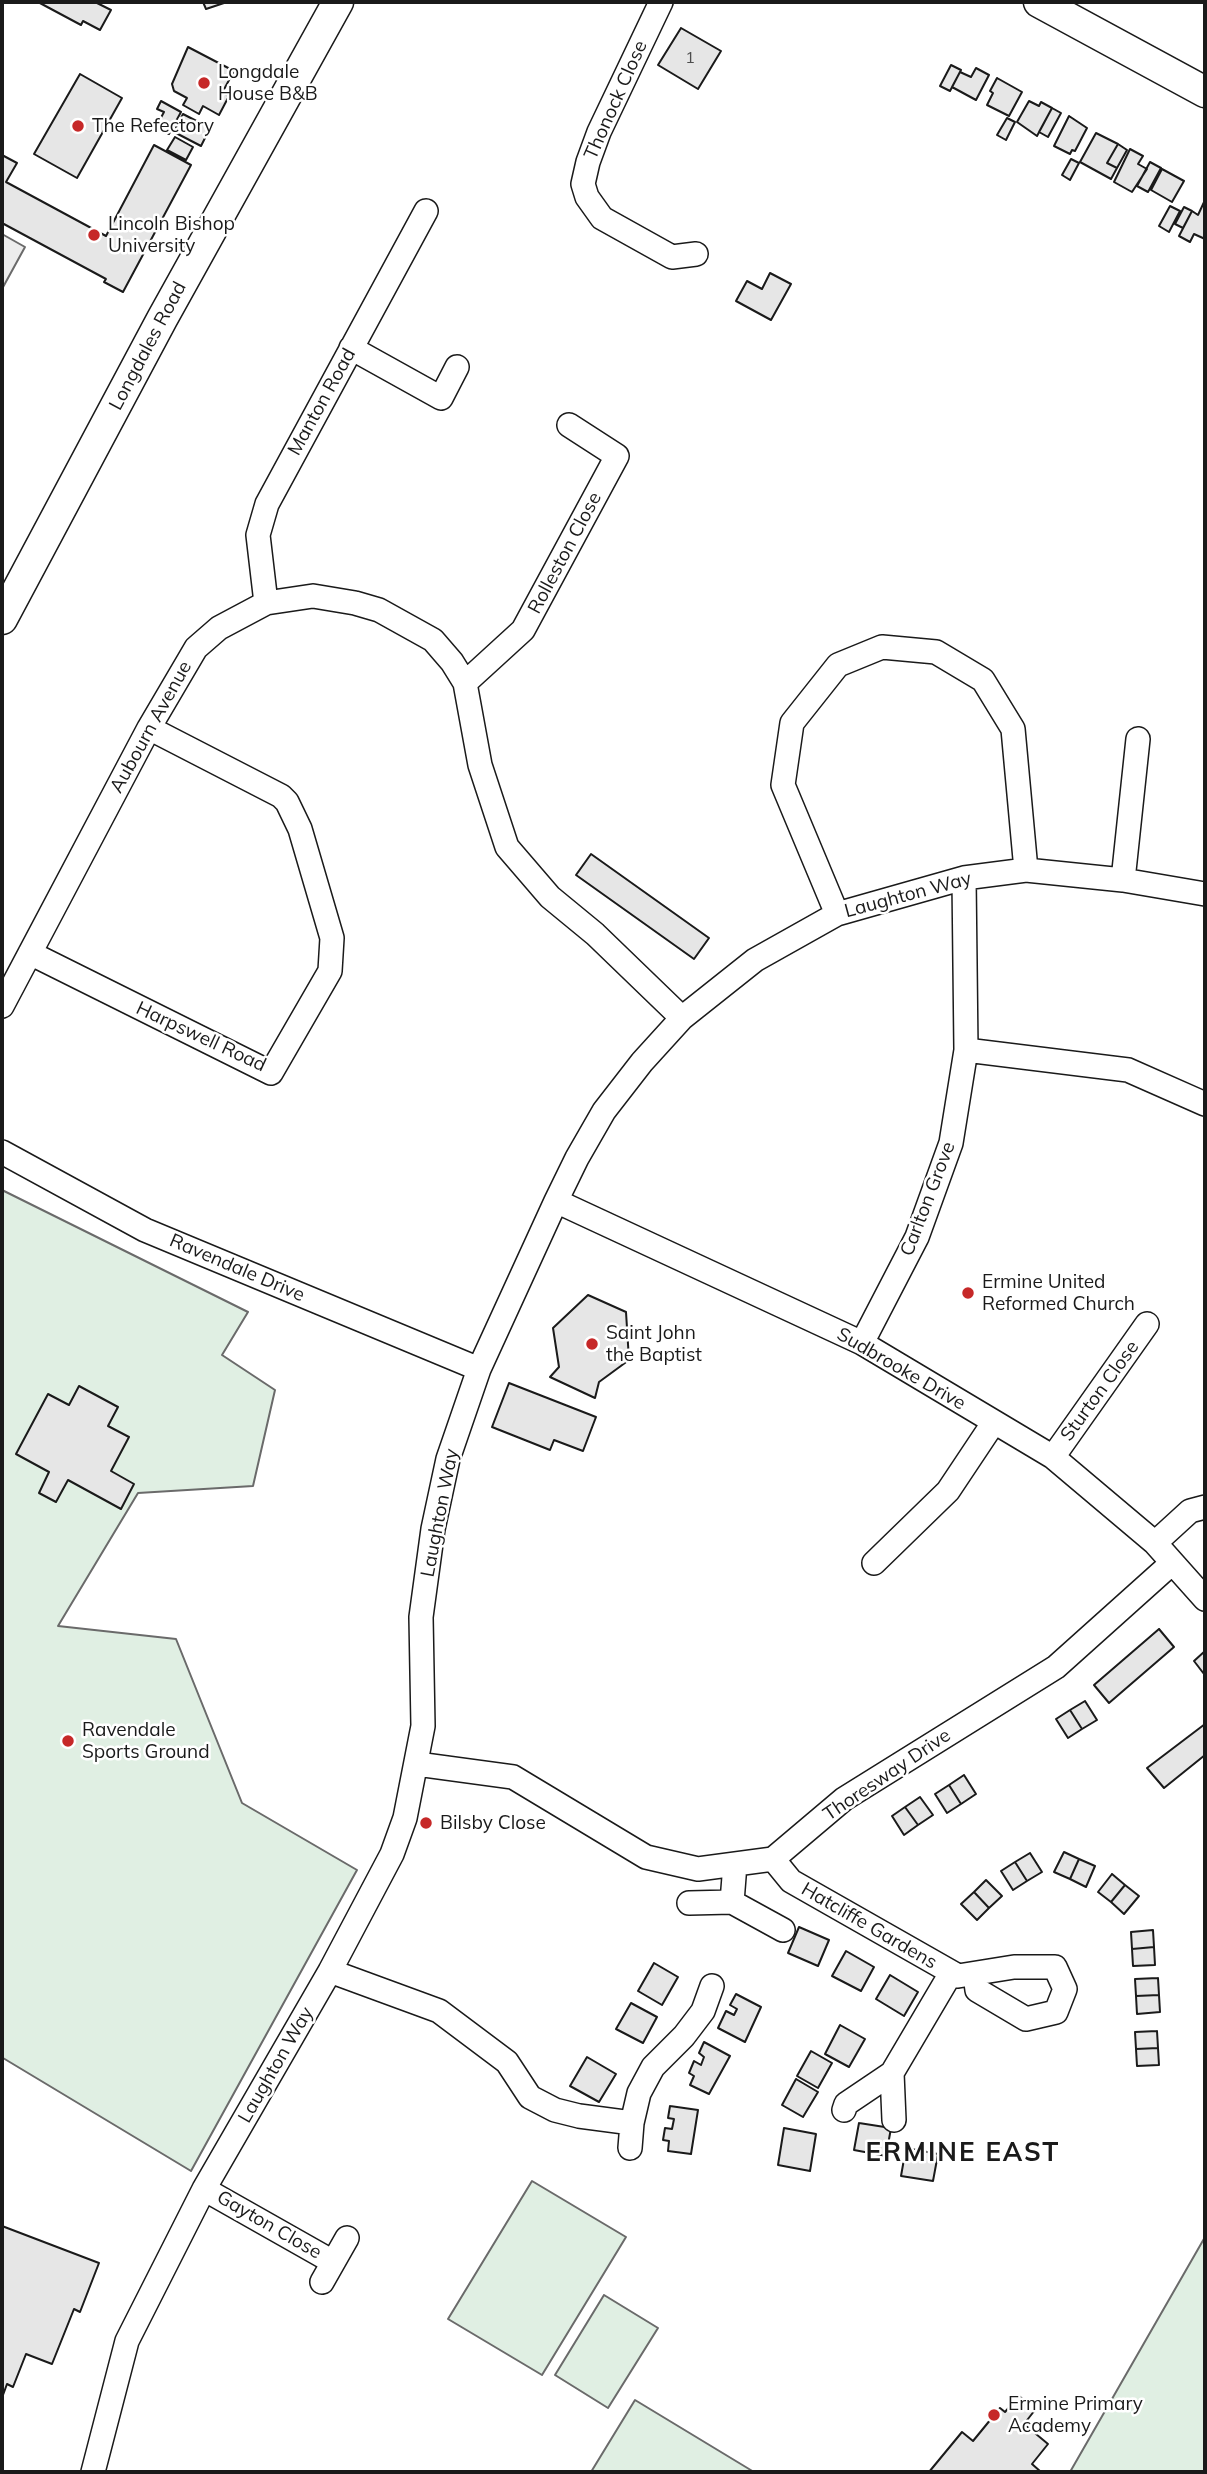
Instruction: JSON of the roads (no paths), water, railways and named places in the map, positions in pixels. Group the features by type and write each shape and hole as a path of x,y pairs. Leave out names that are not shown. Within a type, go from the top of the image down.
{"main road":[{"name":"Longdales Road","path":"2,619 153,335 338,2"},
{"path":"1039,2 1205,92"}],"street":[{"name":"Thonock Close","path":"661,2 599,132 583,184 587,197 602,218 672,257 696,254"},
{"name":"Manton Road","path":"266,603 258,535 267,504 426,211"},
{"path":"351,348 440,398 457,367"},
{"name":"Rolleston Close","path":"465,683 523,630 617,456 569,425"},
{"name":"Aubourn Avenue","path":"2,1006 149,728 196,648 219,628 266,603 313,596 379,610 433,640 452,662 465,683 480,765 507,847 550,897 595,934 682,1018"},
{"path":"837,914 783,785 793,723 838,665 882,647 936,652 983,680 1013,729 1026,870"},
{"name":"Harpswell Road","path":"30,953 271,1073 330,971 332,938 300,829 287,802 281,796 149,728"},
{"path":"1123,880 1138,739"},
{"name":"Laughton Way","path":"93,2472 127,2341 204,2189 330,1971 392,1854 405,1818 423,1726 421,1617 433,1529 448,1459 479,1369 556,1201 604,1111 642,1062 682,1018 755,960 837,914 964,878 1026,870 1123,880 1205,894"},
{"name":"Carlton Grove","path":"862,1343 917,1237 951,1143 966,1050 964,878"},
{"path":"966,1050 1128,1070 1205,1104"},
{"name":"Ravendale Drive","path":"2,1152 145,1230 479,1369"},
{"name":"Sudbrooke Drive","path":"556,1201 862,1343 1053,1457 1155,1544 1205,1599"},
{"name":"Sturton Close","path":"1053,1457 1147,1324"},
{"path":"874,1563 948,1491 994,1422"},
{"path":"1155,1544 1189,1511 1205,1507"},
{"name":"Thoresway Drive","path":"773,1859 844,1799 1056,1667 1172,1563"},
{"path":"417,1764 513,1777 646,1857 698,1869 773,1859"},
{"name":"Hatcliffe Gardens","path":"773,1859 791,1881 951,1973 958,1976 975,1975"},
{"path":"732,1902 734,1864"},
{"path":"689,1903 732,1902 783,1930"},
{"path":"330,1971 439,2011 507,2062 530,2097 555,2110 632,2123"},
{"path":"844,2110 846,2105 892,2073 951,1973"},
{"path":"630,2148 639,2093 653,2067 684,2036 703,2011 712,1986"},
{"path":"892,2073 894,2120"},
{"name":"Gayton Close","path":"204,2189 327,2272 347,2238"}],"place":[{"name":"Longdale House B&B","path":"204,83"},
{"name":"The Refectory","path":"78,126"},
{"name":"Lincoln Bishop University","path":"94,235"},
{"name":"Ermine United Reformed Church","path":"968,1293"},
{"name":"Saint John the Baptist","path":"592,1344"},
{"name":"Ravendale Sports Ground","path":"68,1741"},
{"name":"Bilsby Close","path":"426,1823"},
{"name":"Ermine Primary Academy","path":"994,2415"}],"district":[{"name":"ERMINE EAST","path":"963,2153"}]}
